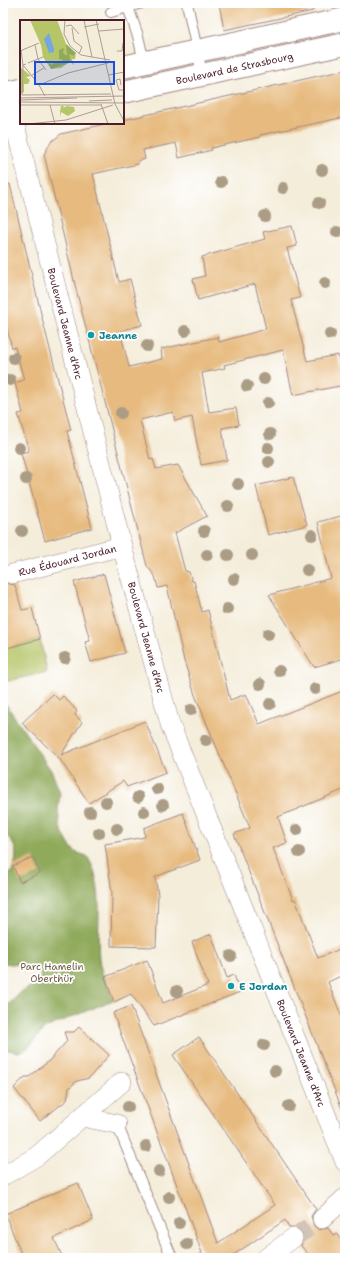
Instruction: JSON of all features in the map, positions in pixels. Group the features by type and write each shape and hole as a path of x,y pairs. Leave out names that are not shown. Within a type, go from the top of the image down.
{"main road":[{"path":"124,67 345,20"},
{"name":"Boulevard de Strasbourg","path":"124,92 345,44"}],"street":[{"name":"Boulevard Jeanne d'Arc","path":"10,93 12,117 122,546 170,724 345,1162"},
{"name":"Rue Édouard Jordan","path":"12,574 122,546"},
{"path":"3,1176 37,1156 122,1082"},
{"path":"82,1117 117,1124"},
{"path":"322,1219 345,1198"},
{"path":"266,1258 293,1238"}],"lane":[{"path":"111,12 126,5 142,3"},
{"path":"187,3 202,74"},
{"path":"126,5 138,36 144,62"},
{"path":"117,1124 172,1258"}],"green space":[{"path":"40,639 47,672 3,682 3,649"},
{"name":"Parc Hamelin Oberthür","path":"3,700 52,772 60,793 58,810 60,827 68,843 75,852 87,856 93,868 99,906 99,959 113,1000 45,1028 27,1049 18,1052 3,1049 3,1008 25,989 37,985 41,975 31,966 3,963 3,882 12,871 16,857 13,844 3,833"}],"building":[{"path":"219,3 312,3 313,11 224,30"},
{"path":"345,70 345,117 260,135 260,137 211,148 212,150 179,158 176,143 143,150 145,159 138,161 138,164 93,174 119,282 130,279 142,325 120,331 129,367 162,359 161,349 218,337 219,342 266,329 255,284 198,300 193,279 205,276 202,257 265,239 263,232 292,226 297,246 287,248 300,298 291,300 307,361 338,355 340,366 345,365 345,385 293,395 283,350 224,365 225,368 202,373 209,412 236,408 239,425 222,428 227,460 201,465 192,417 175,421 173,412 140,420 150,460 153,459 156,469 178,465 207,516 175,533 185,571 189,572 192,581 194,581 202,612 208,610 230,700 246,694 259,724 345,690 345,789 278,817 287,843 273,848 318,958 345,947 345,974 328,982 345,1025 344,1114 234,834 250,828 195,695 184,661 167,586 158,588 155,576 147,566 77,293 44,154 51,142 61,134 105,124 124,124 124,120"},
{"path":"3,184 10,184 71,430 67,431 92,528 45,541 21,453 29,451 18,414 23,413 15,383 24,380 15,347 12,348 3,313"},
{"path":"293,477 307,525 268,535 256,486"},
{"path":"345,515 345,658 314,667 269,595 331,578 318,522"},
{"path":"104,574 125,653 91,662 85,642 90,641 74,582"},
{"path":"3,580 9,584 15,585 22,610 32,608 40,639 3,649"},
{"path":"53,694 59,700 63,696 77,711 75,715 82,722 61,755 145,721 166,772 127,787 123,781 89,803 59,758 22,723"},
{"path":"183,813 200,860 155,877 158,895 156,947 111,946 112,893 105,844 145,837 144,828"},
{"path":"33,857 40,873 20,882 13,866"},
{"path":"211,934 227,978 234,975 240,992 154,1026 131,994 114,1002 105,977 147,960 163,1003 208,985 192,942"},
{"path":"131,1006 218,1243 275,1205 173,1055 199,1037 316,1209 311,1216 314,1226 319,1230 328,1228 333,1235 337,1233 345,1245 345,1258 312,1258 301,1246 304,1237 302,1232 297,1228 289,1228 285,1220 229,1258 195,1258 202,1253 113,1013"},
{"path":"79,1027 109,1055 89,1078 77,1081 69,1088 67,1100 40,1121 14,1088 25,1077 29,1077 49,1061 67,1041 64,1032 74,1032"},
{"path":"78,1183 93,1220 54,1238 63,1258 23,1258 5,1214"}],"tunnel":[{"path":"293,1238 322,1219"}],"place":[{"name":"Jeanne","path":"91,335"},
{"name":"E Jordan","path":"231,986"}]}
